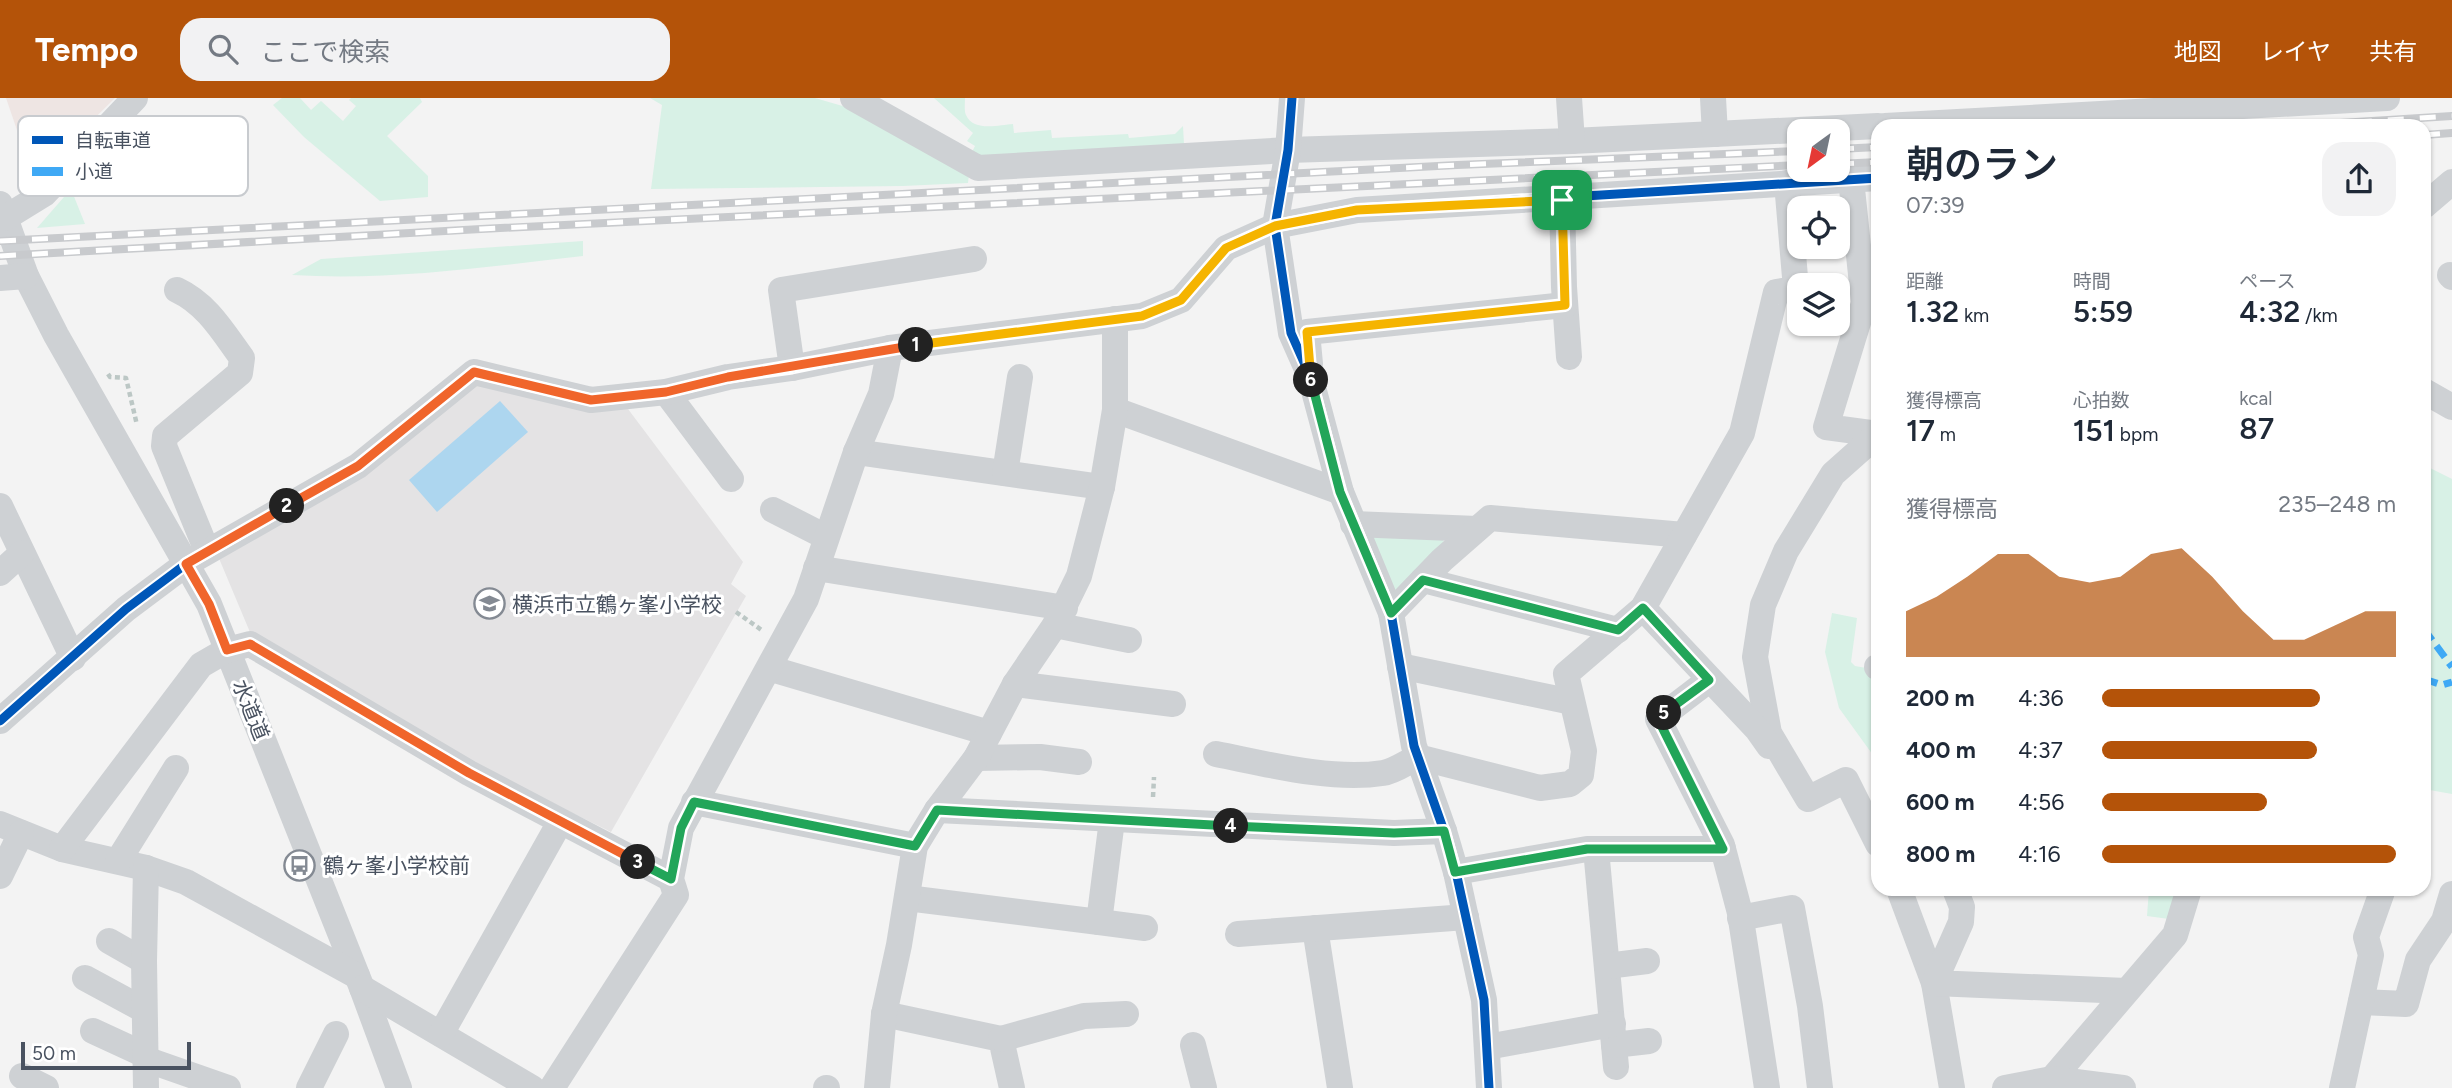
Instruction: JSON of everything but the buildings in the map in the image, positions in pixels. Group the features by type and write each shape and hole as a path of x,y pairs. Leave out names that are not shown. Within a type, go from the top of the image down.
{"street":[{"path":"118,116 135,98"},
{"path":"853,98 978,168 1288,149 1572,142 1871,126"},
{"path":"1292,98 1288,149 1275,226 1291,333 1310,376 1340,492 1391,613 1418,757 1444,831 1484,1000 1489,1088"},
{"path":"1569,98 1572,142"},
{"path":"1713,98 1715,134"},
{"path":"1927,119 1982,110 2100,106 2140,113 2250,102 2387,98"},
{"path":"0,721 126,609 197,558 358,466 474,372 591,400 666,392 728,377 792,368 890,348 1142,316 1181,300 1226,248 1275,226 1357,210 1562,200 1871,178"},
{"path":"1851,179 1864,303 1826,427 1871,433"},
{"path":"2431,200 2452,182"},
{"path":"1216,754 1295,769 1336,773 1385,773 1418,757 1540,788 1570,784 1581,775 1584,751 1566,674 1643,608 1742,433 1776,292 1796,289 1787,183"},
{"path":"3,211 39,196"},
{"path":"1562,200 1569,357"},
{"name":"水道道","path":"3,211 13,277 56,335 197,558 209,604 399,1088"},
{"path":"792,368 780,290 974,259"},
{"path":"177,290 192,297 205,308 242,358 240,373 165,436 164,446 197,558"},
{"path":"1310,376 1307,332 1565,305"},
{"path":"877,1088 884,1014 915,846 937,810 976,758 1015,684 1060,617 1079,576 1102,487 1115,410 1115,319"},
{"path":"552,1088 676,895 671,879 681,828 806,599 856,452 881,394 890,348"},
{"path":"1005,473 1020,377"},
{"path":"666,392 731,479"},
{"path":"2431,395 2452,407"},
{"path":"1115,410 1340,492"},
{"path":"1808,799 1769,733 1755,657 1763,605 1786,551 1833,474 1871,440"},
{"path":"856,452 1102,487"},
{"path":"0,506 73,658"},
{"path":"773,510 826,537"},
{"path":"1353,524 1483,524 1685,535"},
{"path":"1391,613 1483,524"},
{"path":"0,573 22,553"},
{"path":"816,568 1060,617 1129,640"},
{"path":"1423,580 1618,630"},
{"path":"1643,608 1757,729 1808,799"},
{"path":"62,849 201,665 227,650 250,644 469,773 671,879"},
{"path":"1400,666 1572,702"},
{"path":"775,670 989,733"},
{"path":"1709,680 1658,719 1723,849 1740,918 1768,1088"},
{"path":"1015,684 1173,704"},
{"path":"976,758 1040,757 1079,762"},
{"path":"118,861 176,768"},
{"path":"1808,799 1846,780 1871,830"},
{"path":"694,802 915,846"},
{"path":"937,810 1394,833 1444,831"},
{"path":"1099,922 1111,820"},
{"path":"441,1034 560,822"},
{"path":"0,876 10,828 62,849 146,868 186,882 359,982 532,1088"},
{"path":"1455,872 1596,849 1723,849"},
{"path":"1596,849 1614,1045"},
{"path":"146,868 146,1088"},
{"path":"2361,1002 2416,1005 2418,960 2444,920 2452,894"},
{"path":"1902,896 1934,983 1952,1088"},
{"path":"1934,983 1961,922 1962,907 1958,896"},
{"path":"2052,1079 2175,935 2187,896"},
{"path":"2342,1088 2371,956 2366,937 2381,896"},
{"path":"907,898 1145,928"},
{"path":"1740,918 1792,908 1810,1006 1821,1088"},
{"path":"1238,934 1466,917"},
{"path":"1315,928 1340,1088"},
{"path":"109,940 144,961"},
{"path":"1607,965 1647,961"},
{"path":"85,978 144,1010"},
{"path":"1934,983 2126,991"},
{"path":"884,1014 1001,1039 1084,1016 1126,1014"},
{"path":"93,1031 145,1057 228,1088"},
{"path":"309,1088 336,1034"},
{"path":"1001,1039 1012,1088"},
{"path":"1487,1047 1614,1045 1649,1041"},
{"path":"1193,1045 1204,1088"},
{"path":"22,1076 46,1088"},
{"path":"2005,1088 2052,1079 2109,1087"}],"path":[{"path":"736,612 781,643"}],"shaded area":[{"path":"6,98 115,98 97,116 18,116 18,133"},
{"name":"横浜市立鶴ヶ峯小学校","path":"478,383 625,405 743,562 731,584 746,596 611,832 443,749 252,637 218,556"}],"green space":[{"path":"282,98 300,98 311,110 321,101 343,121 356,106 349,100 351,98 420,98 422,102 387,136 428,176 428,197 380,201 304,137 273,105"},
{"path":"650,98 815,98 846,107 969,174 968,183 651,189 662,105"},
{"path":"934,98 965,98 965,113 974,124 1013,124 1014,133 1051,130 1052,138 1128,134 1129,138 1175,134 1183,126 1184,144 978,157 971,154 975,146 967,141 973,133"},
{"path":"65,196 74,196 85,224 37,228"},
{"path":"583,241 583,256 401,275 292,275 321,259"},
{"path":"2431,468 2452,479 2452,794 2431,790"},
{"path":"1377,534 1442,539 1444,542 1397,596 1373,538"},
{"path":"1832,613 1857,618 1851,662 1855,666 1871,669 1871,752 1839,708 1825,652"},
{"path":"2148,896 2175,896 2169,919 2147,916"}],"water":[{"path":"500,401 528,432 437,512 409,480"}],"railway":[{"path":"2404,119 2452,116"},
{"path":"2431,134 2452,133"},
{"path":"1850,148 1871,147"},
{"path":"0,241 1457,165 1787,151"},
{"path":"1850,163 1871,162"},
{"path":"0,256 481,229 1787,166"}],"marked path":[{"path":"2431,638 2452,667"},
{"path":"2431,681 2442,685 2452,682"}],"cycle path":[{"path":"1292,98 1288,150 1275,226 1291,333 1310,376 1341,492 1391,613 1414,746 1456,872 1484,1000 1489,1088"},
{"path":"0,721 126,609 186,564 358,466 474,372 591,400 666,392 728,377 792,368 890,348 1142,316 1181,300 1226,248 1275,226 1357,210 1871,178"}],"place":[{"name":"横浜市立鶴ヶ峯小学校","path":"489,604"},
{"name":"鶴ヶ峯小学校前","path":"300,865"}],"route":[{"path":"1562,200 1565,305 1307,332 1310,376 1340,492 1391,613 1423,580 1618,630 1643,608 1709,680 1658,719 1723,849 1587,849 1455,872 1444,831 1394,833 937,810 915,846 694,802 681,828 671,879 469,773 250,644 227,650 209,604 186,564 358,466 474,372 591,400 666,392 728,377 792,368 890,348 1142,316 1181,300 1226,248 1275,226 1357,210 1562,200"}]}
